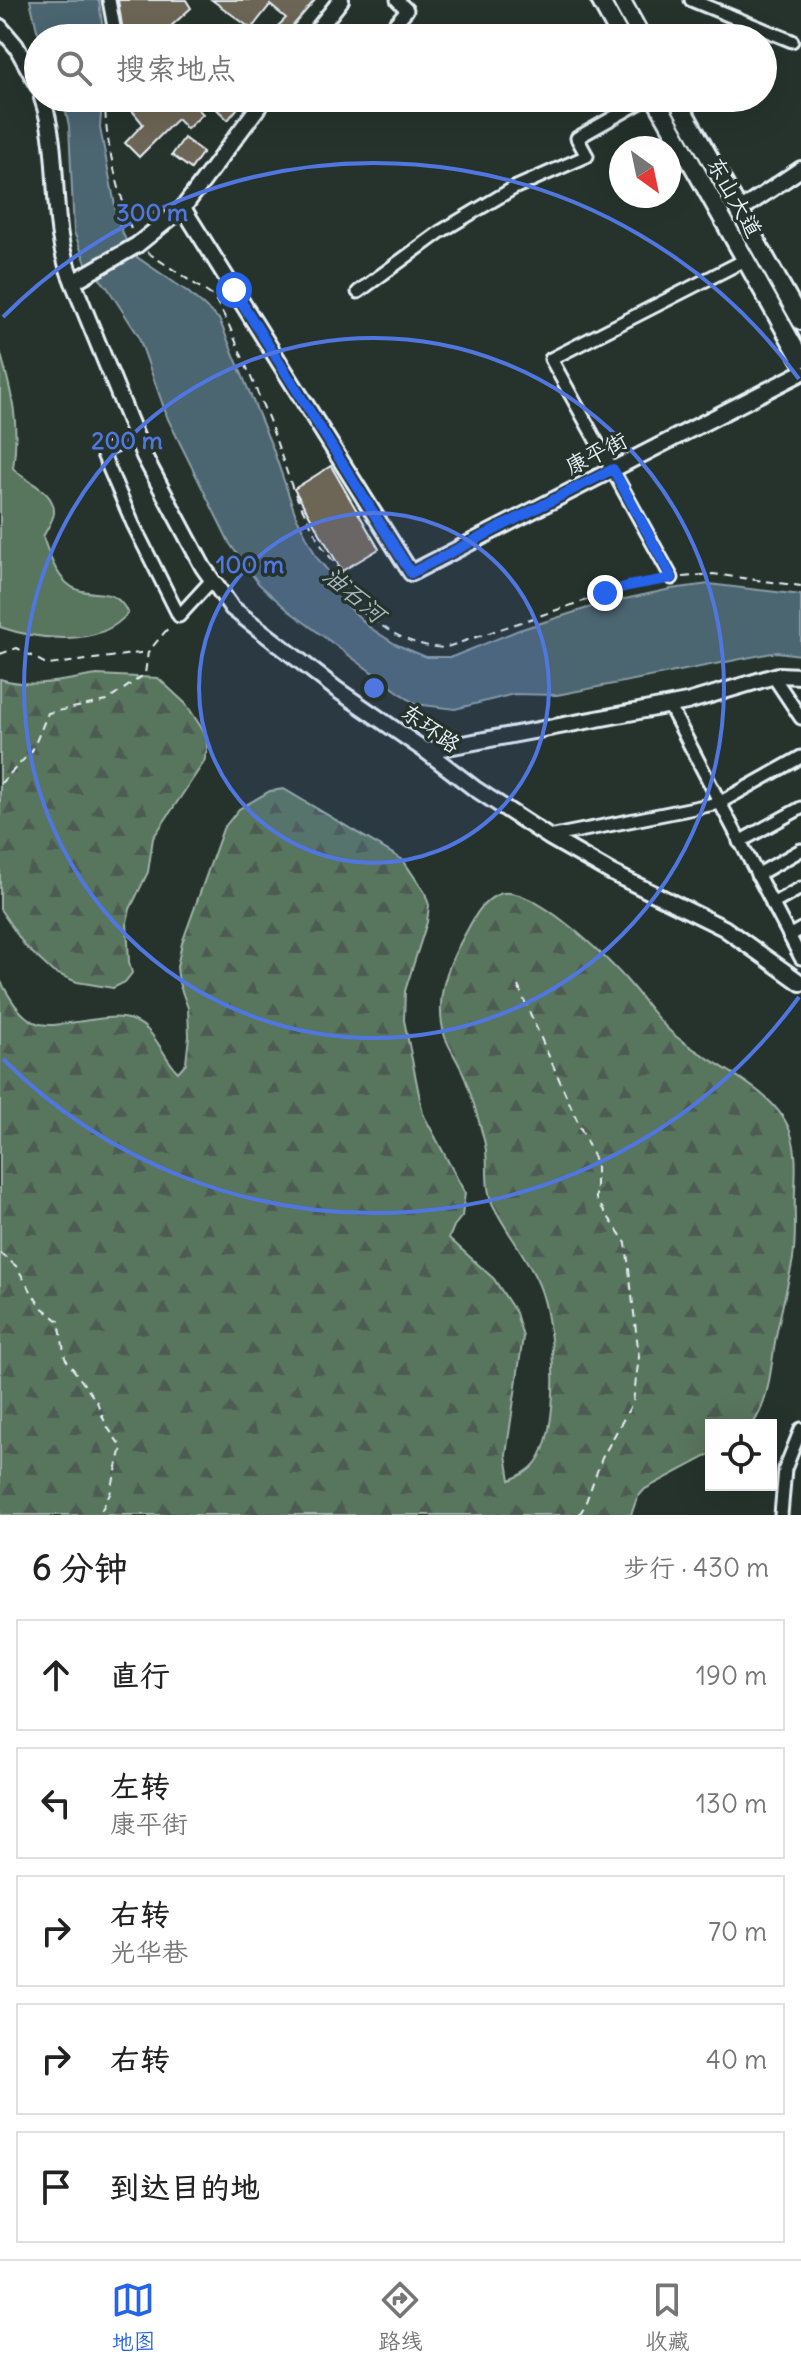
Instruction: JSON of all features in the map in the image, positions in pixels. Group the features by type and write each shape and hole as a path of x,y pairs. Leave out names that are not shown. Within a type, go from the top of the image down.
{"main road":[{"path":"600,0 613,24"},
{"path":"621,0 634,24"},
{"name":"东山大道","path":"663,112 801,359"},
{"name":"东山大道","path":"684,112 798,312"}],"street":[{"path":"109,0 113,24"},
{"path":"322,24 341,0"},
{"path":"395,24 407,10 397,0"},
{"path":"691,0 750,24"},
{"path":"0,27 24,61"},
{"path":"777,35 792,41"},
{"name":"东环路","path":"45,112 52,143 62,259 79,279 136,437 203,567 232,608 336,689 474,788 612,873 724,928 801,983"},
{"path":"79,279 137,243 183,208 255,112"},
{"path":"358,292 440,232 501,195 587,156 577,138 623,112"},
{"path":"739,211 801,169"},
{"name":"康平街","path":"183,208 411,573 801,373"},
{"path":"672,578 551,359 745,260"},
{"path":"766,297 798,312"},
{"path":"136,437 102,452 133,524 179,616 212,580"},
{"path":"426,751 669,705 773,676 801,676"},
{"path":"773,676 801,718"},
{"path":"669,705 801,958"},
{"path":"549,837 719,803 801,757"},
{"path":"739,842 801,808"},
{"path":"757,875 801,850"},
{"path":"772,904 801,888"},
{"path":"789,936 801,929"},
{"path":"781,1515 785,1469 801,1429"}],"path":[{"path":"106,112 113,162 137,243 214,297 269,420 293,490 321,545 358,594 352,604 393,634 420,647 444,648 628,586 672,578 713,574 801,586"},
{"path":"0,784 32,751 48,713 107,701 145,674 148,652 179,616"},
{"path":"0,654 17,648 48,665 148,652"},
{"path":"518,986 596,1163 596,1199 626,1243 639,1357 633,1402 602,1458 579,1515"},
{"path":"0,1253 16,1266 40,1306 59,1321 65,1358 97,1402 106,1425 122,1448 110,1494 99,1515"}],"green space":[{"path":"0,351 14,409 16,437 13,468 45,492 53,505 54,513 43,537 51,560 71,586 113,596 128,613 102,632 50,638 0,627"},
{"path":"97,675 158,678 186,704 207,738 204,762 153,838 148,872 127,922 132,973 125,982 113,988 77,982 53,972 25,946 0,909 0,679 36,683"},
{"path":"284,789 403,860 425,893 429,905 427,922 405,991 404,1020 423,1114 465,1193 462,1216 449,1238 494,1279 516,1313 523,1337 506,1455 510,1480 531,1468 543,1451 552,1405 552,1350 545,1302 539,1285 490,1196 486,1151 480,1126 442,1024 441,998 447,973 481,907 497,895 511,893 528,899 568,924 630,984 673,1034 755,1089 782,1115 790,1131 796,1160 794,1246 763,1405 756,1419 705,1419 705,1457 645,1489 637,1498 631,1515 0,1515 0,980 20,1011 38,1024 116,1017 130,1019 148,1030 178,1072 186,1063 189,1036 188,1008 177,967 182,943 223,829 239,809 270,791"}],"water":[{"path":"30,0 99,0 102,24 36,24"},
{"path":"66,112 101,112 100,128 118,221 131,253 188,292 219,319 273,449 296,516 317,558 346,592 343,601 369,627 395,644 426,657 452,657 519,630 597,605 709,584 801,595 801,655 777,652 557,695 514,694 455,709 415,704 289,611 259,584 230,544 168,419 138,335 107,287 86,263 74,232"}],"building":[{"path":"118,0 186,0 191,8 173,24 122,24"},
{"path":"212,0 315,0 294,24 280,24 286,18 270,5 255,24 245,24"},
{"path":"133,112 203,114 187,129 177,119 139,157 125,143 143,124"},
{"path":"220,112 235,112 228,120"},
{"path":"184,138 203,152 191,169 172,155"},
{"path":"331,466 379,549 342,571 294,489"}],"route":[{"path":"234,290 411,573 613,469 672,578 605,593"}],"water label":[{"name":"油石河","path":"354,595"}]}
